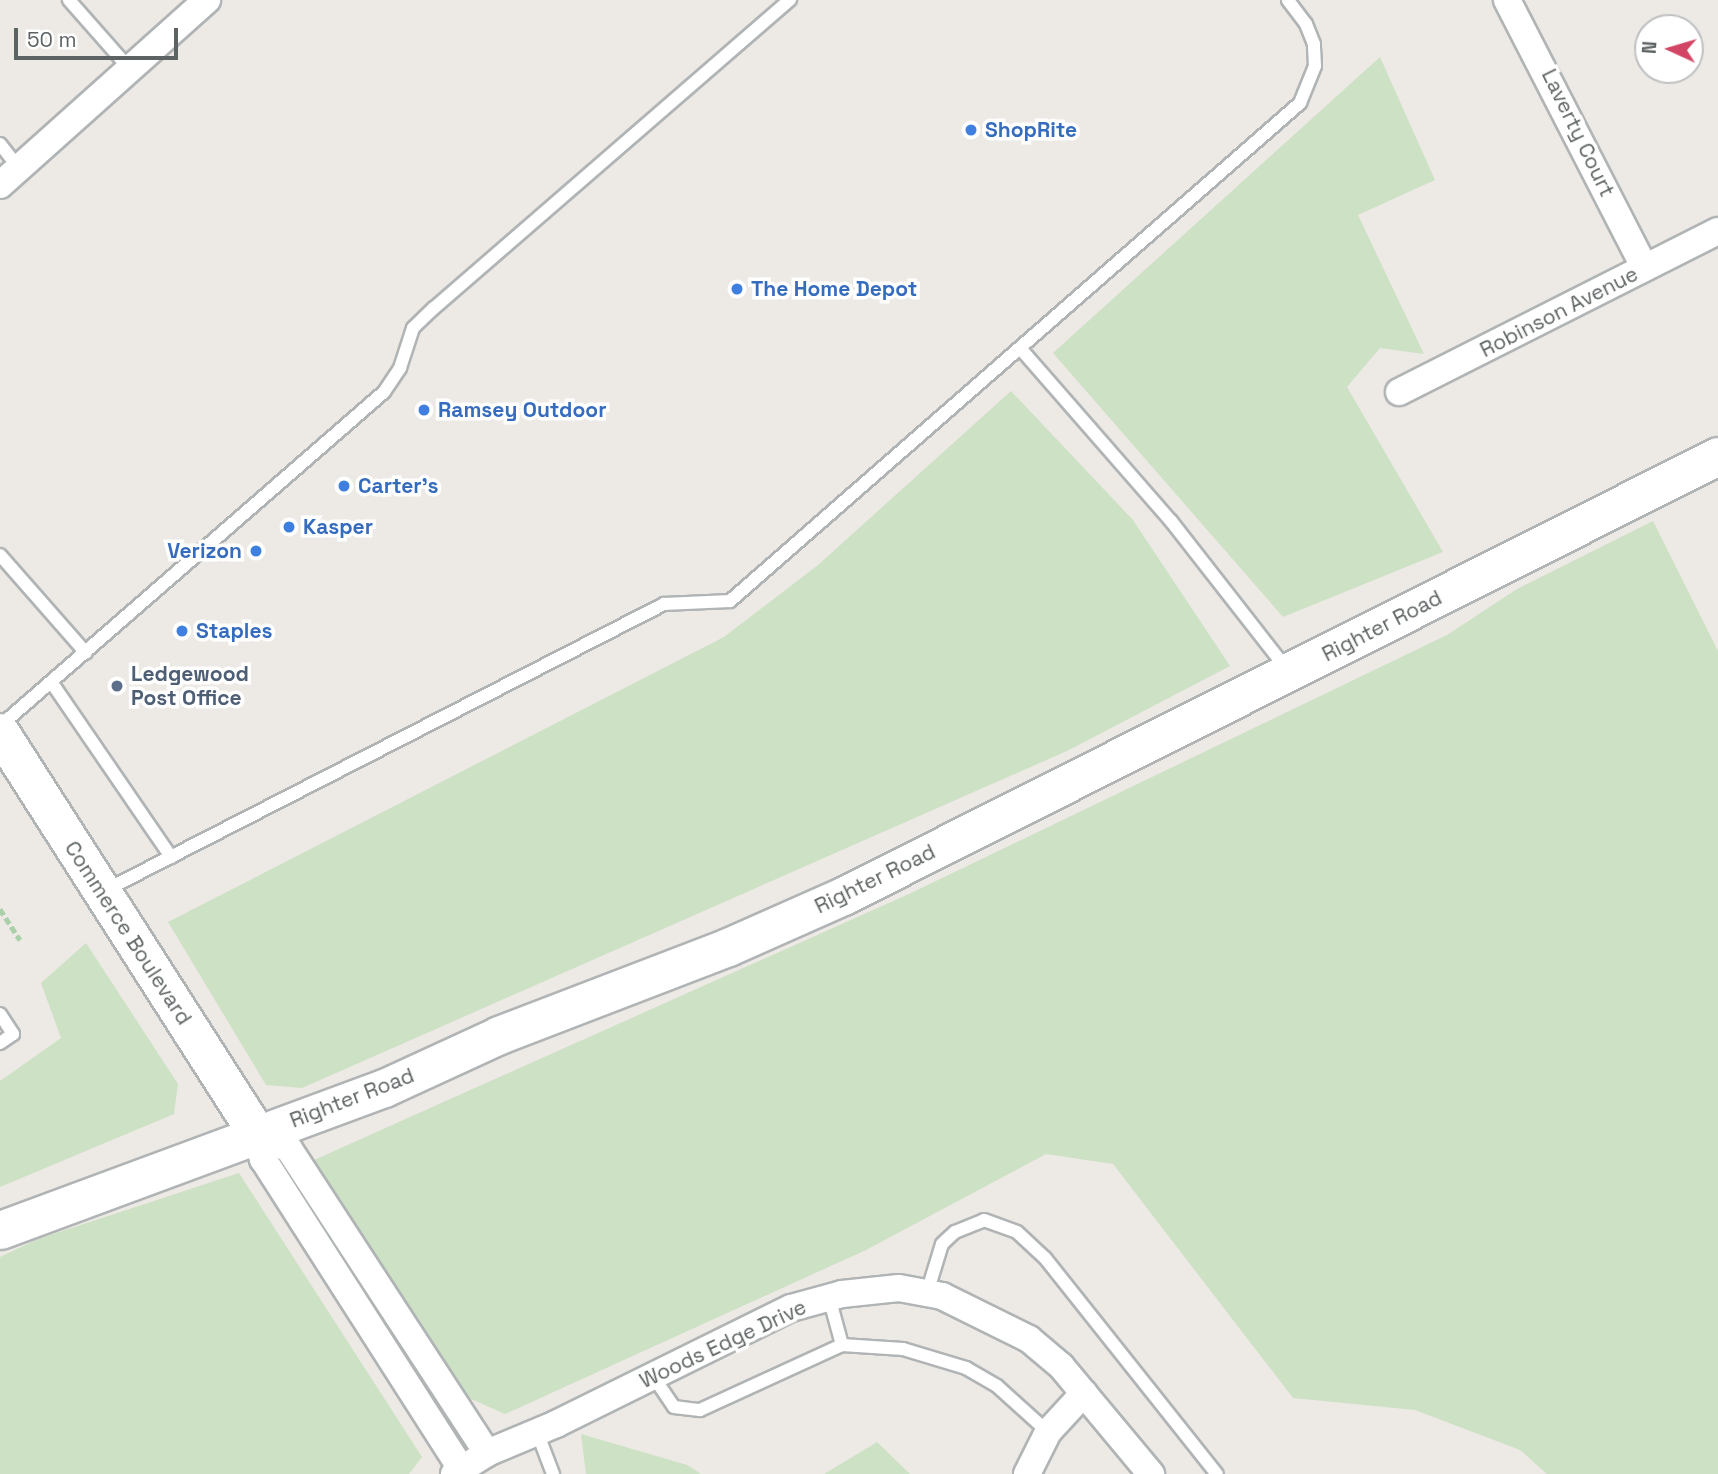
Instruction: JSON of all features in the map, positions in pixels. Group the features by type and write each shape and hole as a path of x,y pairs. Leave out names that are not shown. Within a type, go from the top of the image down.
{"street":[{"path":"9,177 128,67 207,0"},
{"name":"Laverty Court","path":"1507,0 1645,268"},
{"name":"Robinson Avenue","path":"1399,392 1718,231"},
{"name":"Righter Road","path":"0,1230 384,1088 499,1035 728,947 843,896 1718,456"},
{"name":"Commerce Boulevard","path":"0,732 257,1134 263,1159 460,1473"},
{"path":"257,1134 289,1149 487,1453"},
{"name":"Woods Edge Drive","path":"460,1473 487,1453 537,1432 791,1308 829,1297 899,1289 927,1293 986,1314 1029,1339 1084,1393 1151,1474"},
{"path":"1027,1474 1048,1432 1084,1393"}],"lane":[{"path":"69,0 128,67"},
{"path":"0,726 384,392 400,368 413,328 427,314 790,0"},
{"path":"102,892 664,604 730,601 1300,103 1315,66 1314,44 1306,24 1287,0"},
{"path":"0,144 9,177"},
{"path":"1020,348 1171,521 1291,673"},
{"path":"0,555 86,653"},
{"path":"52,683 172,857"},
{"path":"0,1014 13,1034 0,1043"},
{"path":"927,1293 942,1244 955,1232 984,1220 1017,1232 1045,1258 1213,1474"},
{"path":"829,1297 842,1345"},
{"path":"653,1376 674,1407 700,1410 842,1345 903,1349 966,1368 998,1386 1048,1432"},
{"path":"537,1432 553,1474"}],"path":[{"path":"0,909 19,940"}],"green space":[{"path":"1380,57 1435,180 1358,215 1424,354 1380,348 1347,387 1443,552 1283,617 1053,353"},
{"path":"1011,391 1133,520 1230,666 1067,751 302,1088 266,1085 168,922 724,637 818,565"},
{"path":"1653,521 1718,651 1718,1474 1547,1474 1520,1450 1415,1410 1293,1398 1113,1164 1046,1154 866,1250 505,1414 462,1395 314,1160 911,893 1447,635 1517,589"},
{"path":"86,943 178,1084 174,1114 0,1187 0,1081 61,1038 41,983"},
{"path":"239,1173 422,1457 409,1474 0,1474 0,1257 38,1239"},
{"path":"581,1434 687,1465 701,1474 586,1474"},
{"path":"877,1442 910,1474 824,1474"}],"place":[{"name":"ShopRite","path":"971,130"},
{"name":"The Home Depot","path":"737,289"},
{"name":"Ramsey Outdoor","path":"424,410"},
{"name":"Carter's","path":"344,486"},
{"name":"Kasper","path":"289,527"},
{"name":"Verizon","path":"256,551"},
{"name":"Staples","path":"182,631"},
{"name":"Ledgewood Post Office","path":"117,686"}]}
